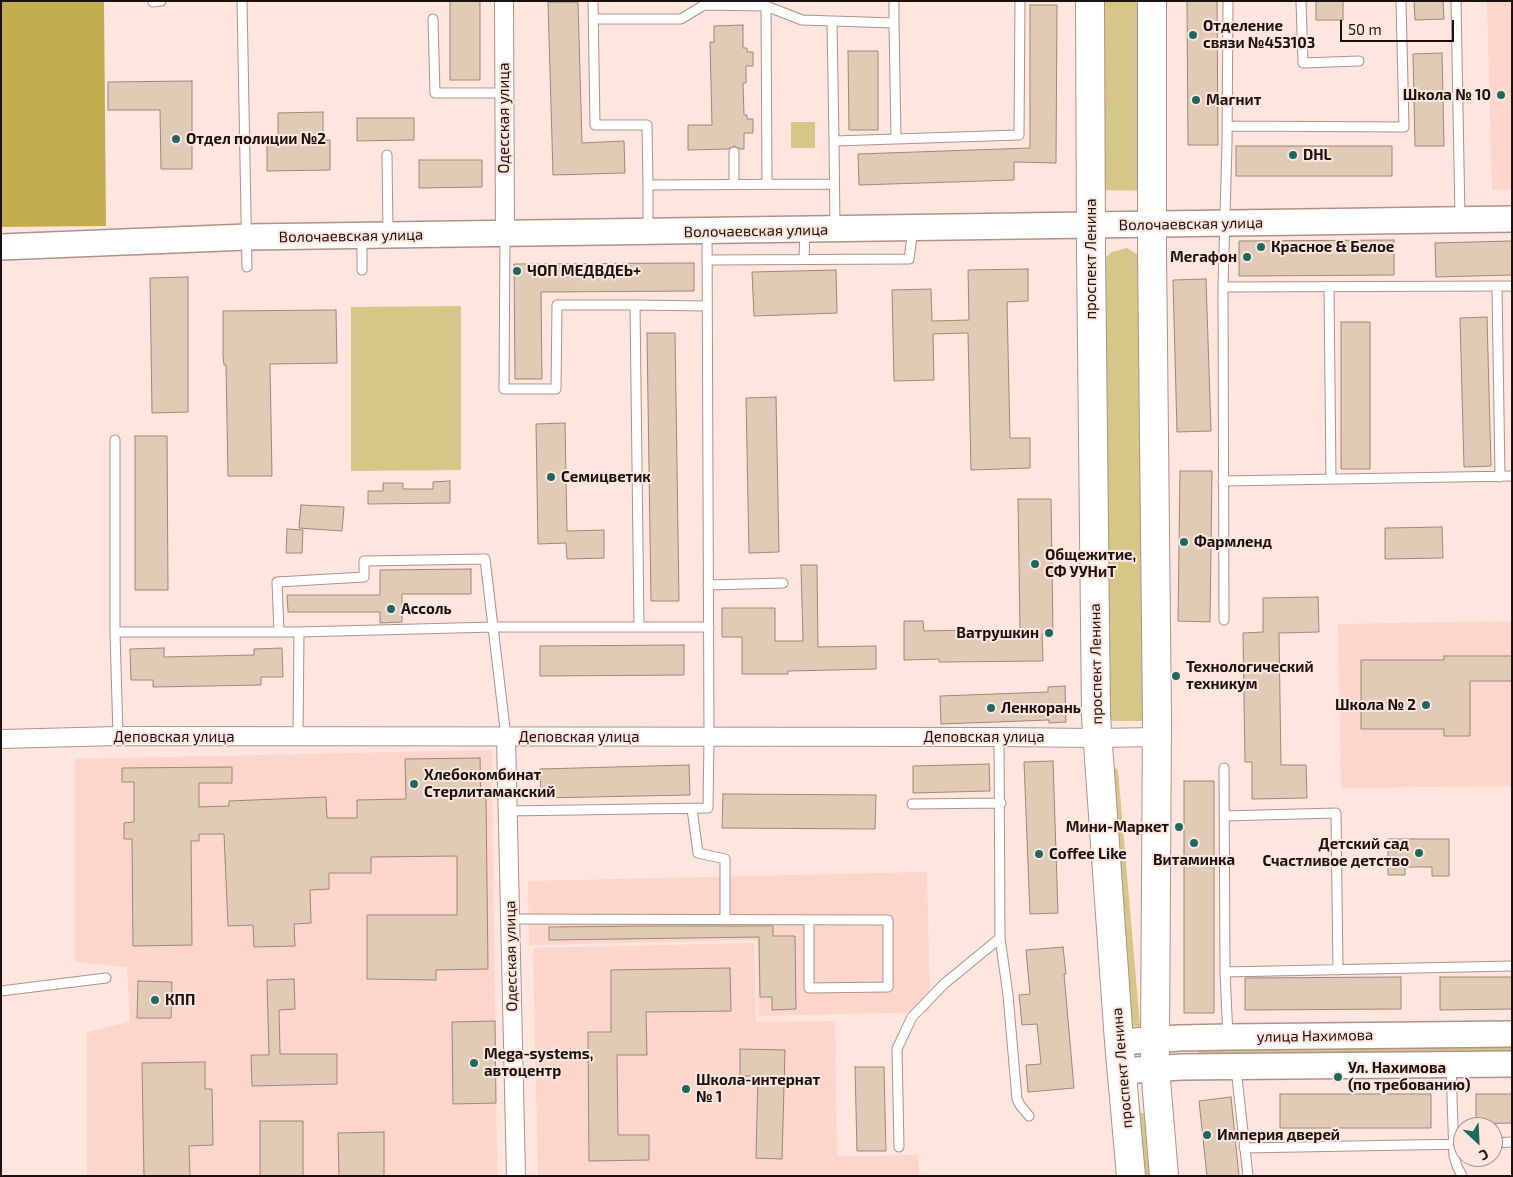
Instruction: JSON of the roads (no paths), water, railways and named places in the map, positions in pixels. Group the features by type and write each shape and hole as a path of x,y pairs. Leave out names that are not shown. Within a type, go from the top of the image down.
{"main road":[{"name":"проспект Ленина","path":"1090,1 1097,738 1119,1042 1131,1176"},
{"path":"1152,1 1152,225 1157,737 1155,1068 1164,1176"}],"street":[{"name":"Одесская улица","path":"504,1 505,234"},
{"name":"Волочаевская улица","path":"1,247 247,237 1512,219"},
{"name":"Деповская улица","path":"1,739 118,736 1157,737"},
{"name":"Одесская улица","path":"506,737 516,1176"},
{"name":"улица Нахимова","path":"1119,1042 1228,1037 1512,1034"},
{"name":"улица Нахимова","path":"1122,1071 1155,1068 1236,1066 1512,1064"}],"lane":[{"path":"153,1 161,1"},
{"path":"242,1 247,267"},
{"path":"594,1 595,125 647,125 648,232"},
{"path":"894,1 896,139"},
{"path":"834,141 1018,135 1020,1"},
{"path":"1224,620 1222,287 1227,126 1228,1"},
{"path":"1301,1 1303,63 1359,61"},
{"path":"1227,126 1404,126 1401,1"},
{"path":"1456,1 1460,220"},
{"path":"594,18 681,19 704,5 766,6 802,20 894,23"},
{"path":"766,6 767,184"},
{"path":"433,20 435,93 504,93"},
{"path":"832,21 835,230"},
{"path":"734,152 734,184"},
{"path":"387,155 388,236"},
{"path":"648,185 834,184"},
{"path":"707,260 909,258 913,229"},
{"path":"804,259 805,230"},
{"path":"508,811 708,808 707,231"},
{"path":"505,234 504,389 556,389 557,305 707,306"},
{"path":"362,236 362,270"},
{"path":"1497,286 1500,477"},
{"path":"1222,287 1512,286"},
{"path":"1329,287 1331,480"},
{"path":"635,305 639,627"},
{"path":"115,440 115,632 118,736"},
{"path":"1223,482 1512,476"},
{"path":"280,632 277,582 364,577 364,561 486,559 506,737"},
{"path":"708,585 783,583"},
{"path":"115,632 299,632 494,627 708,627"},
{"path":"298,736 299,632"},
{"path":"999,736 1001,803 1000,938 1008,995 1017,1099 1028,1116"},
{"path":"1224,768 1225,972 1228,1037"},
{"path":"912,804 1001,803"},
{"path":"692,809 698,853 725,859 726,920"},
{"path":"1224,816 1336,813 1338,970"},
{"path":"510,919 888,920 888,987 810,988 809,920"},
{"path":"899,1147 897,1049 912,1018 944,984 1000,938"},
{"path":"1225,972 1512,966"},
{"path":"1,991 106,978"},
{"path":"1451,1064 1456,1117"},
{"path":"1236,1066 1248,1176"},
{"path":"1244,1148 1453,1144"}],"place":[{"name":"Отделение связи №453103","path":"1193,35"},
{"name":"Школа № 10","path":"1501,95"},
{"name":"Магнит","path":"1196,100"},
{"name":"Отдел полиции №2","path":"176,139"},
{"name":"DHL","path":"1293,155"},
{"name":"Красное & Белое","path":"1261,247"},
{"name":"Мегафон","path":"1247,257"},
{"name":"ЧОП МЕДВДЕЬ+","path":"517,271"},
{"name":"Семицветик","path":"551,477"},
{"name":"Фармленд","path":"1184,542"},
{"name":"Общежитие, СФ УУНиТ","path":"1035,564"},
{"name":"Ассоль","path":"391,609"},
{"name":"Ватрушкин","path":"1049,633"},
{"name":"Технологический техникум","path":"1176,676"},
{"name":"Школа № 2","path":"1426,705"},
{"name":"Ленкорань","path":"991,708"},
{"name":"Хлебокомбинат Стерлитамакский","path":"414,784"},
{"name":"Мини-Маркет","path":"1179,827"},
{"name":"Витаминка","path":"1194,843"},
{"name":"Детский сад Счастливое детство","path":"1419,853"},
{"name":"Coffee Like","path":"1039,854"},
{"name":"КПП","path":"155,1000"},
{"name":"Mega-systems, автоцентр","path":"474,1063"},
{"name":"Ул. Нахимова (по требованию)","path":"1338,1077"},
{"name":"Школа-интернат № 1","path":"686,1089"},
{"name":"Империя дверей","path":"1207,1135"}]}
